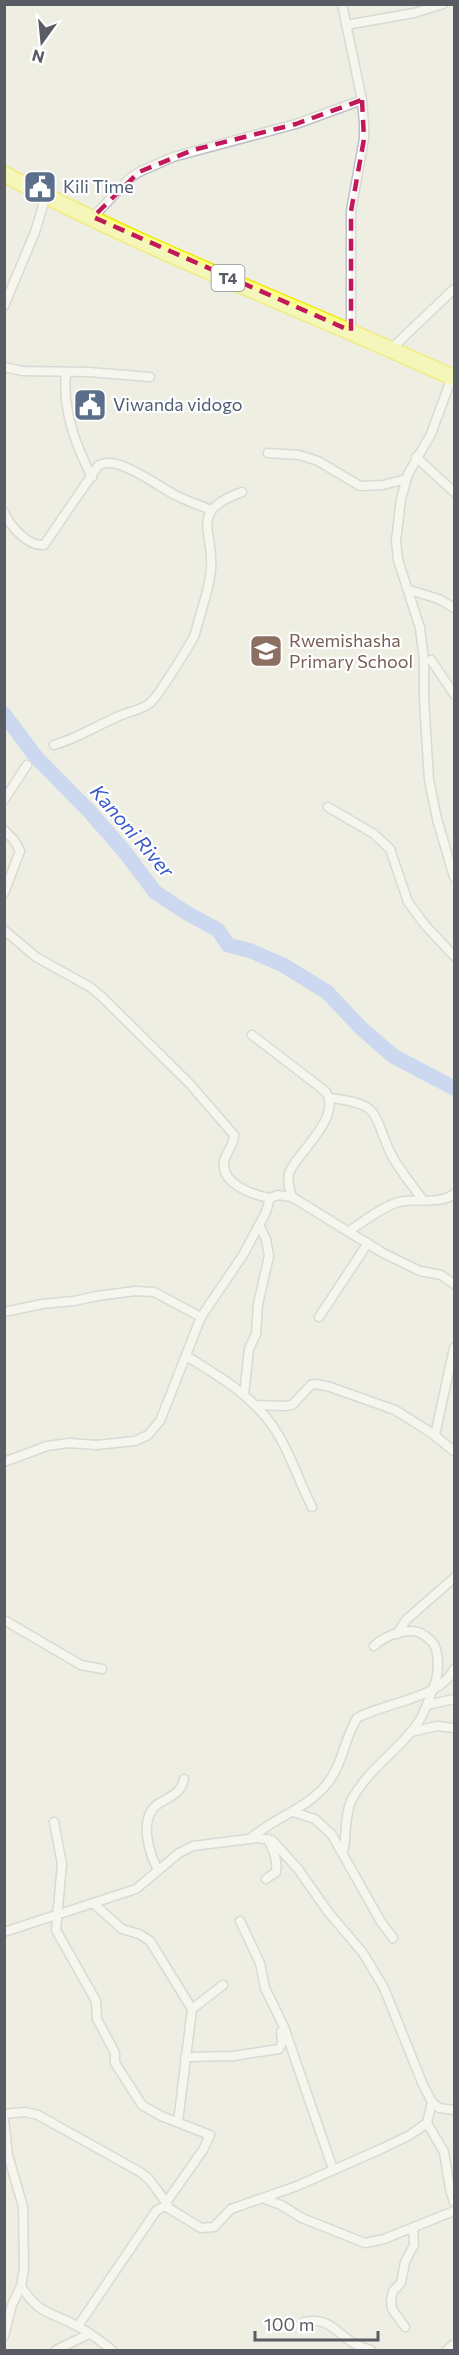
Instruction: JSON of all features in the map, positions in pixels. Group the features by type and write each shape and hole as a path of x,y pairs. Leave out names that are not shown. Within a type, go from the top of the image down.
{"highway":[{"name":"T4","path":"4,174 46,196 453,377"}],"street":[{"path":"342,4 362,100 364,139 351,211 351,331"},
{"path":"346,25 414,13 443,4"},
{"path":"93,217 130,178 173,157 296,124 362,100"},
{"path":"4,306 46,196"},
{"path":"391,349 454,289"},
{"path":"4,367 22,371 150,377"},
{"path":"66,372 65,396 70,422 92,477"},
{"path":"453,377 431,434 416,457 406,479 396,541 398,560 420,627 424,660 429,780 437,819 454,877"},
{"path":"268,453 299,455 318,461 360,486 383,485 406,479"},
{"path":"416,457 454,492"},
{"path":"4,512 14,530 39,545 44,545 103,463 118,465 177,496 211,510"},
{"path":"54,745 78,738 118,716 139,710 158,696 195,634 211,571 207,522 211,510 222,501 242,492"},
{"path":"409,590 428,594 454,608"},
{"path":"431,660 454,694"},
{"path":"4,800 27,765"},
{"path":"328,807 374,834 390,849 408,902 424,925 454,956"},
{"path":"4,830 14,840 20,851 4,893"},
{"path":"4,930 36,957 102,996 189,1083 234,1135 234,1142 225,1161 224,1170 227,1177 247,1191 270,1198 278,1195 292,1197 407,1266 441,1275 454,1284"},
{"path":"252,1035 330,1098 330,1108 324,1121 311,1143 290,1170 288,1181 292,1197"},
{"path":"330,1098 353,1101 365,1106 378,1118 390,1150 422,1199"},
{"path":"349,1231 389,1205 422,1199 448,1199 454,1194"},
{"path":"4,1462 47,1446 135,1441 148,1435 160,1421 201,1317 232,1273 259,1224 270,1198"},
{"path":"244,1395 249,1349 256,1334 258,1304 269,1256 266,1239 259,1224"},
{"path":"319,1317 368,1243"},
{"path":"4,1312 42,1304 135,1291 154,1292 201,1317"},
{"path":"435,1436 454,1348"},
{"path":"186,1356 213,1371 262,1411 280,1436 312,1507"},
{"path":"255,1405 292,1404 311,1385 320,1384 386,1405 404,1414 454,1451"},
{"path":"397,1634 406,1620 454,1578"},
{"path":"4,1620 81,1665 102,1669"},
{"path":"343,1853 348,1813 354,1797 382,1761 411,1732 422,1717 434,1689 438,1664 435,1646 430,1639 418,1632 383,1638 374,1646"},
{"path":"251,1838 316,1796 328,1783 339,1765 357,1718 434,1689 448,1680 454,1669"},
{"path":"427,1706 454,1699"},
{"path":"411,1732 437,1726 454,1728"},
{"path":"158,1870 149,1852 147,1841 146,1832 150,1817 157,1805 179,1791 184,1779"},
{"path":"293,1811 307,1815 323,1825 343,1853 381,1922 393,1938"},
{"path":"54,1822 62,1864 55,1926 57,1935 96,2001 98,2023 116,2053 115,2063 134,2096 151,2111 209,2133 210,2137 168,2204 156,2211 78,2326"},
{"path":"4,1932 135,1889 179,1852 193,1846 251,1838 268,1839 298,1869 363,1953 384,1988 432,2102 439,2108 454,2110"},
{"path":"266,1879 277,1869 268,1839"},
{"path":"94,1904 122,1929 139,1934 150,1941 192,2009 178,2122"},
{"path":"240,1921 260,1963 265,1988 281,2021 333,2169"},
{"path":"192,2009 223,1985"},
{"path":"185,2057 233,2056 279,2049 282,2043 281,2021"},
{"path":"4,2114 25,2112 38,2115 140,2172 149,2179 168,2204 201,2228 210,2228 231,2209 297,2186 396,2142 427,2123 432,2102"},
{"path":"4,2120 8,2155 23,2207 24,2269 21,2286 12,2305 4,2337"},
{"path":"427,2123 442,2147 451,2177 454,2202"},
{"path":"262,2198 302,2218 365,2243 384,2240 454,2211"},
{"path":"405,2327 392,2309 391,2300 393,2291 403,2280 405,2262 414,2245 413,2228"},
{"path":"21,2286 31,2301 41,2309 78,2326 112,2350"},
{"path":"304,2322 316,2320 324,2322 352,2342 371,2350"},
{"path":"56,2350 89,2334"},
{"path":"447,2350 454,2344"}],"highlighted area":[{"path":"362,100 364,139 351,211 351,331 93,217 139,172 193,150 296,124"}],"waterway":[{"name":"Kanoni River","path":"4,714 36,757 90,812 155,892 218,930 228,945 251,951 283,965 327,992 361,1028 393,1056 454,1088"}],"place":[{"name":"Kili Time","path":"40,187"},
{"name":"Viwanda vidogo","path":"90,405"},
{"name":"Rwemishasha Primary School","path":"266,651"}]}
